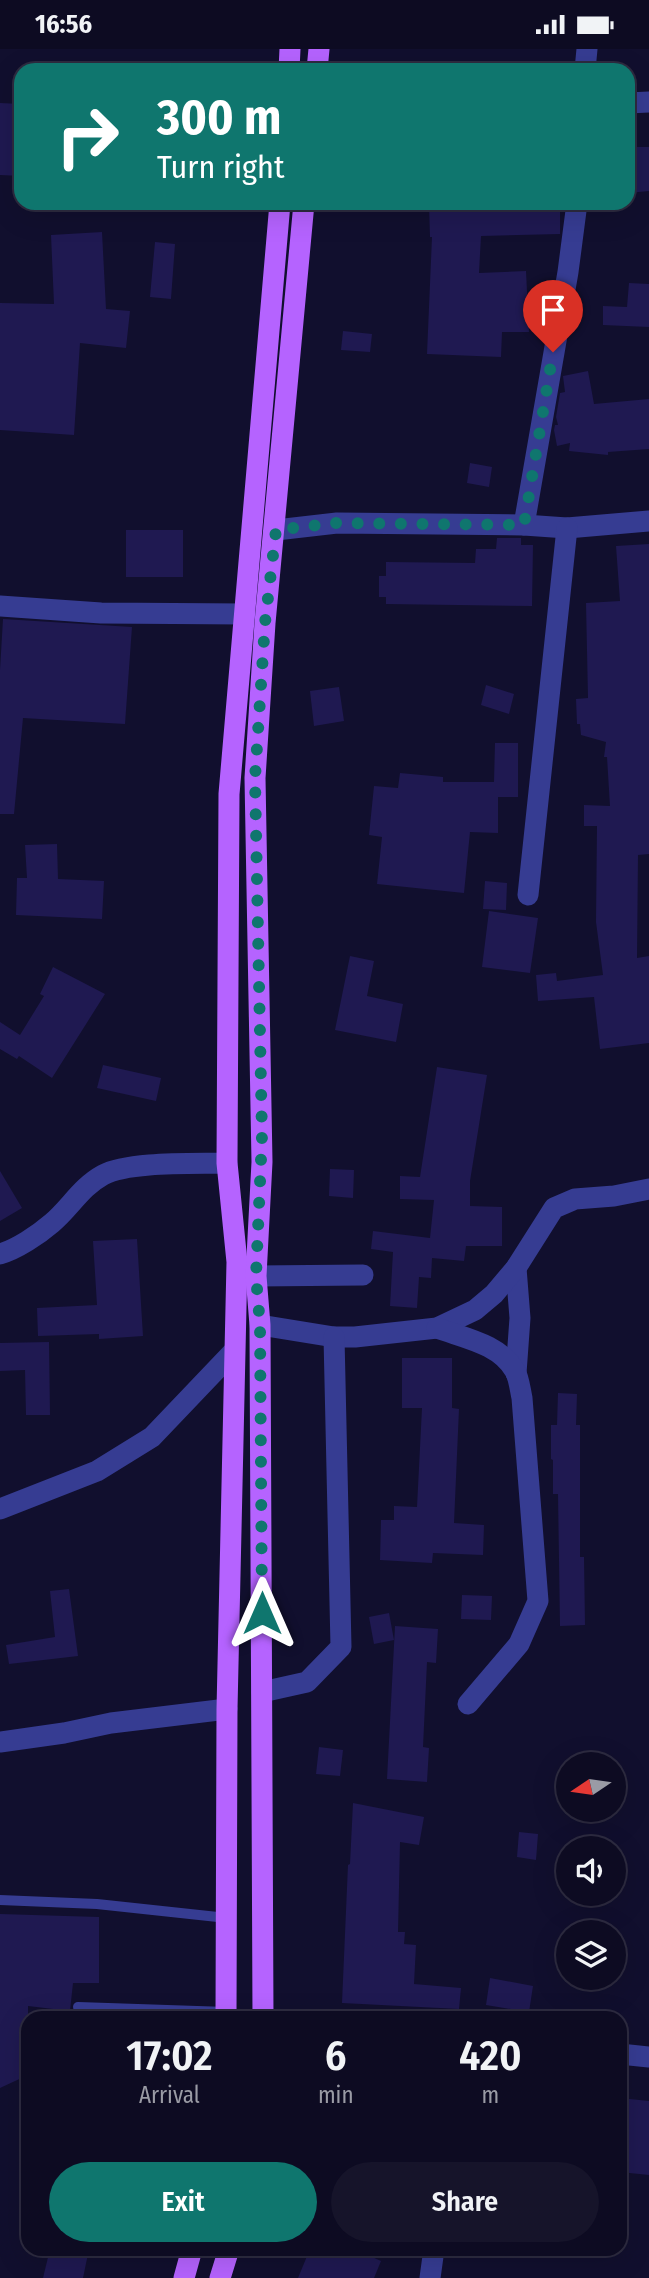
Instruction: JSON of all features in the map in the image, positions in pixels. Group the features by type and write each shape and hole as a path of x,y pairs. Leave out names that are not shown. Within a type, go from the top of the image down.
{"main road":[{"path":"226,2011 227,1709 237,1262 228,1163 229,795 279,210"},
{"path":"263,2011 260,1325 256,1276 262,1148 255,778 265,623 276,530 303,210"},
{"path":"184,2278 190,2256"},
{"path":"220,2278 227,2256"}],"street":[{"path":"524,525 577,210"},
{"path":"276,530 337,523 567,528 649,521"},
{"path":"527,895 567,528"},
{"path":"0,605 101,613 245,614"},
{"path":"0,1254 51,1224 84,1188 105,1173 134,1167 228,1163"},
{"path":"260,1325 334,1337 438,1328 475,1310 494,1294 516,1268 554,1208 575,1199 614,1196 649,1189"},
{"path":"468,1704 519,1644 538,1601 522,1398 516,1373 520,1318 516,1268"},
{"path":"256,1276 363,1275"},
{"path":"438,1328 494,1349 507,1359 516,1373"},
{"path":"262,1692 307,1682 341,1647 334,1337"},
{"path":"0,1509 97,1471 152,1437 234,1351"},
{"path":"0,1742 111,1723 227,1709"},
{"path":"627,2055 649,2057"},
{"path":"430,2278 433,2256"}],"lane":[{"path":"0,1900 97,1903 227,1918"},
{"path":"78,2007 152,2011"}],"building":[{"path":"0,103 14,104 14,176 0,175"},
{"path":"635,147 649,147 649,191 635,192"},
{"path":"429,210 560,210 560,234 481,236 479,273 526,271 529,332 502,332 501,357 427,354"},
{"path":"102,232 106,309 130,311 126,348 80,343 74,435 0,430 0,303 54,304 51,235"},
{"path":"155,242 175,244 171,299 150,297"},
{"path":"629,283 649,284 649,327 603,325 603,306 627,307"},
{"path":"343,331 372,334 370,352 341,350"},
{"path":"588,371 594,404 649,399 649,449 608,452 608,455 569,451 570,443 557,446 554,430 555,425 558,425 556,417 560,393 565,392 563,376"},
{"path":"470,463 492,467 489,487 467,483"},
{"path":"126,530 183,530 183,577 126,577"},
{"path":"497,538 521,538 521,545 533,545 532,606 386,604 386,597 379,597 379,576 386,576 386,562 475,563 476,549 496,549"},
{"path":"649,544 649,854 638,855 637,958 649,956 649,1043 600,1049 594,997 538,1001 536,975 556,973 557,981 603,975 596,922 597,826 584,826 584,805 610,806 607,757 604,757 606,742 581,735 580,724 577,724 576,699 588,698 586,603 620,601 616,546"},
{"path":"3,619 132,627 125,724 23,718 14,814 0,814 0,670"},
{"path":"486,685 514,694 509,714 481,705"},
{"path":"339,687 344,721 314,726 310,691"},
{"path":"495,743 518,743 518,797 498,797 498,833 470,832 464,893 377,884 382,837 369,835 374,786 398,788 400,773 443,777 443,782 494,782"},
{"path":"57,844 58,879 104,881 102,919 16,915 17,878 27,878 25,845"},
{"path":"485,881 507,883 506,910 483,909"},
{"path":"489,911 538,918 530,973 482,967"},
{"path":"350,956 374,961 367,996 403,1004 396,1042 335,1030"},
{"path":"53,967 105,994 52,1078 19,1056 17,1059 0,1049 0,1022 20,1035 44,996 40,994"},
{"path":"103,1065 161,1078 156,1101 97,1088"},
{"path":"437,1067 487,1075 470,1181 470,1206 502,1207 502,1246 466,1246 464,1261 432,1258 431,1278 419,1277 417,1308 390,1306 393,1252 371,1249 373,1231 430,1238 434,1200 400,1199 400,1176 420,1177"},
{"path":"330,1169 354,1170 353,1198 329,1196"},
{"path":"0,1171 22,1208 0,1221"},
{"path":"137,1239 143,1336 99,1339 99,1334 38,1336 37,1308 97,1305 93,1241"},
{"path":"49,1342 50,1415 26,1415 25,1370 0,1371 0,1343"},
{"path":"402,1358 452,1358 452,1408 459,1409 454,1523 484,1525 483,1555 433,1553 432,1563 380,1560 381,1520 394,1520 394,1506 417,1507 422,1408 402,1408"},
{"path":"558,1393 577,1394 576,1425 580,1425 580,1557 584,1557 585,1625 560,1626 558,1494 553,1494 551,1459 551,1425 557,1425"},
{"path":"69,1589 78,1656 9,1664 6,1645 55,1637 50,1591"},
{"path":"462,1595 492,1596 491,1620 461,1619"},
{"path":"389,1613 394,1640 374,1644 369,1617"},
{"path":"395,1626 438,1629 436,1663 427,1662 423,1747 429,1748 427,1782 387,1779"},
{"path":"319,1747 343,1750 340,1776 316,1774"},
{"path":"353,1803 424,1817 419,1845 400,1842 398,1932 405,1932 404,1944 416,1945 414,1984 461,1988 459,2009 342,2003"},
{"path":"519,1832 538,1834 536,1860 517,1857"},
{"path":"0,1914 99,1917 99,1983 73,1983 70,2011 28,2006 28,2011 21,2011 21,2078 0,2088"},
{"path":"490,1978 533,1986 529,2011 486,2005"},
{"path":"627,2099 649,2101 649,2175 627,2173"},
{"path":"48,2256 88,2256 83,2278 43,2278"},
{"path":"307,2256 370,2256 381,2261 374,2278 298,2278"}],"route":[{"path":"262,1613 260,1325 256,1276 262,1136 255,778 265,623 276,530 337,523 524,525 553,352"}]}
